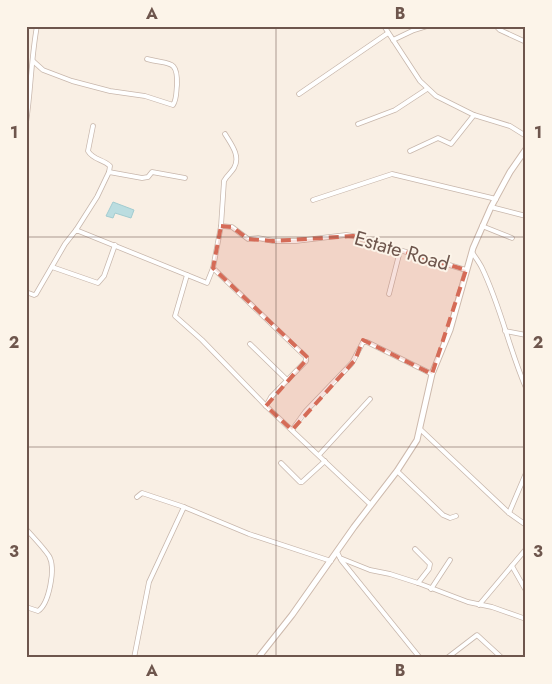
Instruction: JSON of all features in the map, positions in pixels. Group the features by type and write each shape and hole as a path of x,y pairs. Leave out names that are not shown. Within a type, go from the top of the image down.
{"street":[{"path":"26,123 37,26"},
{"path":"384,26 427,89 443,100 474,115 502,122 525,134"},
{"path":"393,40 428,26"},
{"path":"496,26 500,30 526,42"},
{"path":"299,94 388,33"},
{"path":"33,61 44,70 72,80 110,91 145,96 173,105 176,99 176,68 172,65 146,59"},
{"path":"358,124 395,110 427,89"},
{"path":"410,151 438,138 451,144 474,115"},
{"path":"26,292 36,294 65,244 97,197 109,172 110,166 107,162 91,156 88,151 93,126"},
{"path":"76,230 207,283 213,268 221,226 224,181 235,166 236,156 234,147 225,134"},
{"path":"260,657 298,608 371,505 397,472 418,440 432,374 450,330 472,252 491,207 510,172 526,149"},
{"path":"109,172 142,178 148,177 152,172 185,178"},
{"path":"313,200 377,181 386,175 392,174 496,199"},
{"path":"491,207 526,216"},
{"name":"Estate Road","path":"221,226 232,227 248,239 258,238 273,242 350,235 466,270"},
{"path":"482,226 512,238"},
{"path":"52,267 98,284 104,276 115,245"},
{"path":"389,294 400,251"},
{"path":"472,252 482,268 513,358 526,388"},
{"path":"213,268 306,356 306,360 271,397 266,406"},
{"path":"187,274 175,316 202,340 266,406 371,505"},
{"path":"505,331 526,335"},
{"path":"292,430 305,412 355,360 363,342 368,342 432,374"},
{"path":"250,344 288,380"},
{"path":"319,455 370,399"},
{"path":"420,429 509,513 526,525"},
{"path":"281,463 302,482 325,461"},
{"path":"397,472 443,514 450,518 456,516"},
{"path":"509,513 526,473"},
{"path":"137,497 142,493 184,507 249,534 331,561"},
{"path":"134,658 149,582 184,507"},
{"path":"26,529 51,558 51,578 49,592 41,609 38,611 26,607"},
{"path":"415,549 430,564 429,569 418,583"},
{"path":"479,605 526,549"},
{"path":"337,552 420,658"},
{"path":"340,558 370,570 390,574 468,602 526,619"},
{"path":"431,589 450,560"},
{"path":"512,566 525,589"},
{"path":"446,658 478,634 502,658"}],"highlighted area":[{"path":"221,226 232,227 248,239 273,241 353,236 466,270 432,374 363,340 355,360 292,430 266,406 308,358 213,268"}],"water":[{"path":"113,202 134,210 131,218 115,213 113,218 106,216"}]}
